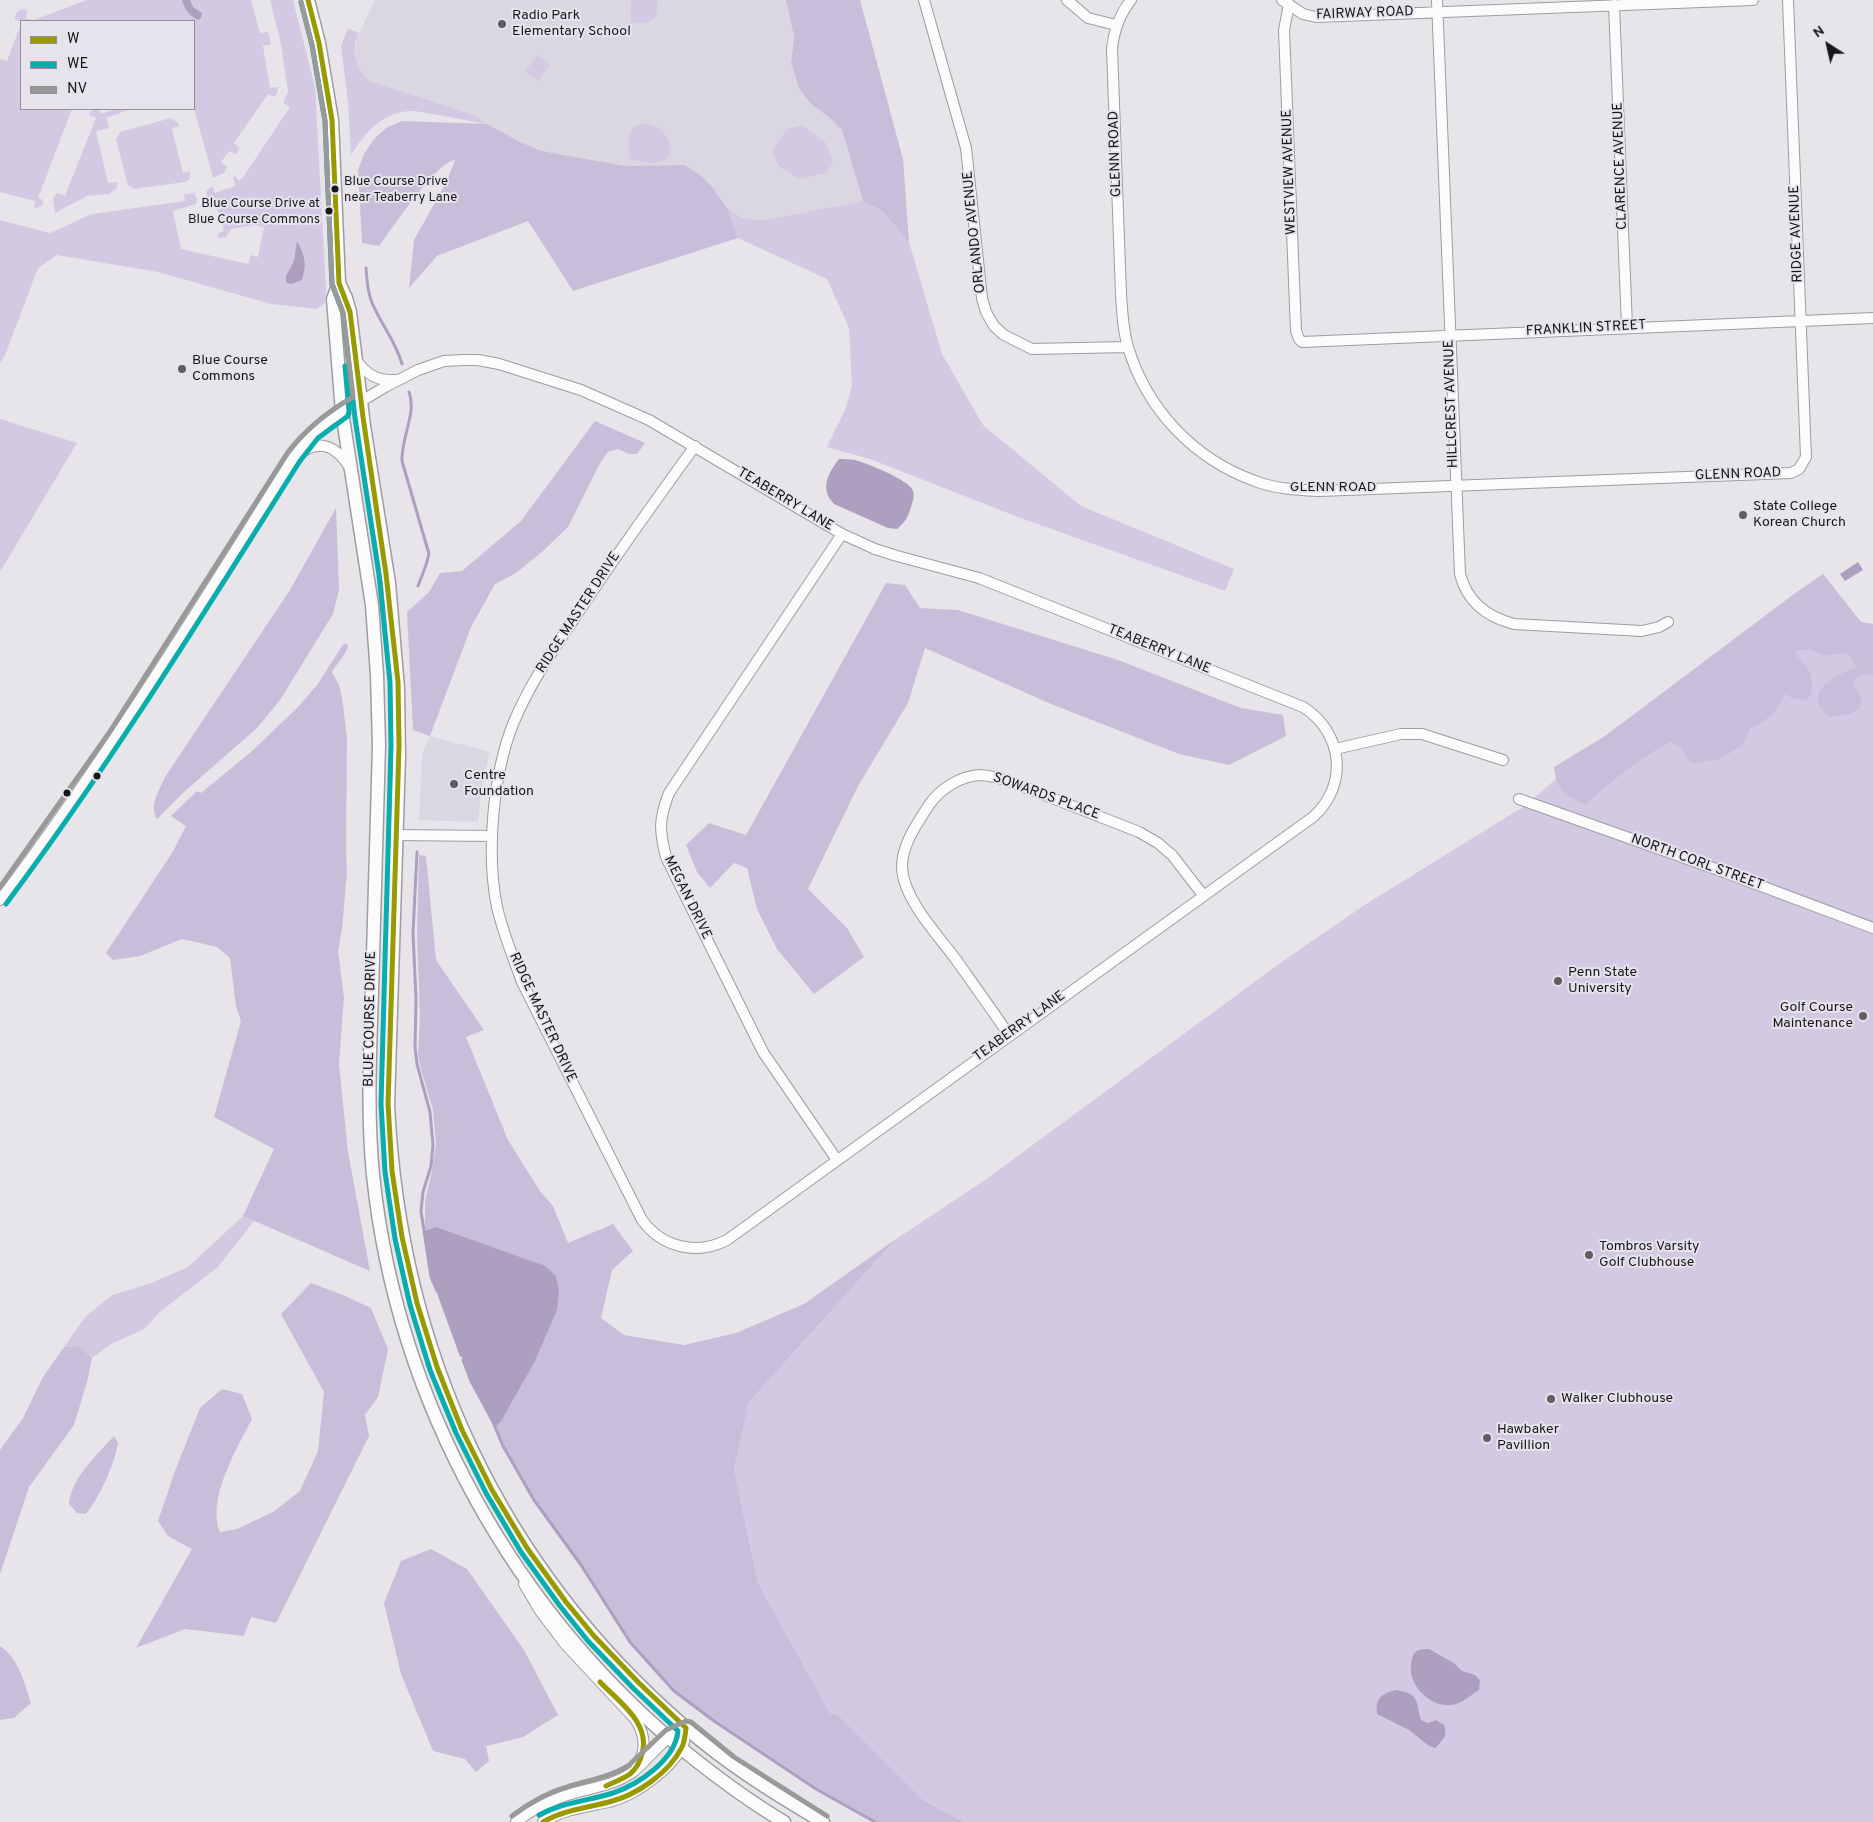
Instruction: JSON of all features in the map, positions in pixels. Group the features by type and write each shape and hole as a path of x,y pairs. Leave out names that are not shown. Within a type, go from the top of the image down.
{"main road":[{"name":"BLUE COURSE DRIVE","path":"308,0 319,43 332,120 339,283 350,312 361,401 389,583 394,635 399,722 388,1070 390,1139 395,1191 407,1259 430,1344 467,1440 500,1502 527,1548 547,1577 590,1632 650,1696 686,1728 737,1768 823,1822"},
{"name":"BLUE COURSE DRIVE","path":"339,283 333,299 342,412 372,605 379,701 369,1073 371,1143 376,1195 396,1297 421,1380 455,1459 478,1505 505,1549 544,1605 588,1659 669,1738 747,1798 784,1822"}],"street":[{"name":"ORLANDO AVENUE","path":"924,0 966,148 981,290 986,312 994,326 1004,335 1032,349 1128,347"},
{"path":"1067,0 1088,18 1116,25 1119,16 1131,0"},
{"name":"HILLCREST AVENUE","path":"1437,0 1455,485 1462,584 1470,598 1487,614 1514,624 1642,631 1659,627 1668,622"},
{"name":"FAIRWAY ROAD","path":"1286,2 1303,14 1316,16 1753,0"},
{"name":"RIDGE AVENUE","path":"1788,0 1806,458 1802,467"},
{"name":"WESTVIEW AVENUE","path":"1286,2 1284,30 1296,331 1299,339"},
{"name":"CLARENCE AVENUE","path":"1614,5 1627,327"},
{"name":"GLENN ROAD","path":"1116,25 1112,49 1121,294 1128,347 1148,394 1177,432 1205,455 1230,470 1256,482 1289,490 1319,491 1791,473 1802,467"},
{"name":"FRANKLIN STREET","path":"1299,339 1308,342 1873,318"},
{"path":"356,360 366,372 378,379 399,380"},
{"name":"TEABERRY LANE","path":"0,900 46,840 96,767 294,457 313,433 342,412 399,380 418,370 444,362 486,361 581,390 649,420 842,534 875,549 979,578 1303,707 1318,718 1325,727 1335,749 1337,764 1335,785 1326,803 1319,811 837,1160"},
{"path":"294,457 310,447 323,446 339,453 351,470"},
{"name":"RIDGE MASTER DRIVE","path":"695,446 619,551 552,652 532,686 514,723 504,751 496,788 492,836 497,906 508,946 522,982 642,1220 648,1228 665,1241 681,1247 702,1248 720,1244 837,1160"},
{"name":"MEGAN DRIVE","path":"837,1160 763,1052 666,857 661,826 662,811 669,793 842,534"},
{"path":"1335,749 1401,734 1422,734 1503,760"},
{"name":"SOWARDS PLACE","path":"1010,1035 918,907 904,879 903,857 906,845 921,818 942,790 966,778 979,775 991,777 1006,780 1105,818 1139,832 1158,843 1172,855 1204,895"},
{"name":"NORTH CORL STREET","path":"1519,799 1716,869 1873,928"},
{"path":"395,835 492,836"},
{"path":"505,1549 540,1611 565,1644 635,1719 641,1729 644,1742 643,1752 632,1772"},
{"path":"516,1822 552,1800 604,1786 632,1772 675,1732 686,1728"},
{"path":"543,1822 574,1808 610,1802 631,1793 654,1778 681,1748 686,1728"}],"shaded area":[{"path":"87,0 251,0 260,33 268,32 271,44 263,46 270,88 278,87 277,93 274,97 268,94 234,143 240,148 236,154 229,151 221,162 227,167 224,173 213,178 195,110 195,20 34,20"},
{"path":"182,0 190,0 193,7 202,13 201,18 198,20 189,14"},
{"path":"270,0 293,0 315,87 326,289 325,303 317,309 271,304 158,272 57,255 38,268 0,364 0,220 50,233 92,214 185,201 184,194 194,193 197,199 196,204 173,211 181,249 248,264 251,255 258,257 264,227 255,225 231,229 226,237 219,238 217,234 224,231 214,198 208,199 206,192 210,187 213,187 215,193 235,186 233,177 235,176 239,181 244,176 290,107 283,103 288,92 281,44"},
{"path":"375,0 786,0 794,37 791,63 799,88 810,103 842,130 863,201 765,220 751,220 737,216 727,208 713,188 685,165 626,166 542,151 520,142 487,124 475,115 370,81 362,75 357,66 355,55 357,38"},
{"path":"631,0 658,0 655,18 644,23 630,23"},
{"path":"786,0 860,0 903,159 909,242 882,211 863,201 842,130 810,103 799,88 791,63 794,37"},
{"path":"22,9 28,11 25,18 34,20 20,20 20,22 14,19 17,12"},
{"path":"20,27 20,110 72,110 38,198 43,200 42,206 34,209 35,201 0,192 0,59 7,61"},
{"path":"348,28 359,33 355,46 356,59 361,71 370,81 475,115 487,124 418,111 401,112 391,115 375,125 351,155 348,102 341,46"},
{"path":"538,55 550,64 538,81 525,71"},
{"path":"92,110 99,110 101,114 112,110 128,110 106,118 109,128 96,131 108,183 117,182 117,188 109,194 87,196 55,213 53,199 57,193 65,196 96,118 89,115"},
{"path":"171,118 179,126 172,129 183,173 190,171 190,179 185,182 134,189 128,185 116,139 120,132"},
{"path":"402,121 487,124 520,142 542,151 626,166 685,165 700,175 713,188 727,208 738,238 573,291 528,221 437,256 409,288 414,240 447,181 455,160 447,163 426,183 379,246 362,243 358,170 364,154 374,139 386,128"},
{"path":"645,123 653,125 666,136 671,149 665,160 654,163 629,159 629,136 631,131 638,125"},
{"path":"802,125 826,143 833,163 826,173 799,179 778,165 772,151 787,129"},
{"path":"863,201 882,211 909,242 942,354 983,425 1081,506 1234,569 1225,591 1018,517 870,459 827,447 845,410 852,386 849,328 827,279 738,238 727,208 744,218 765,220"},
{"path":"297,241 304,260 304,274 302,280 292,284 286,283 286,276 294,261"},
{"path":"0,419 77,443 0,572"},
{"path":"595,421 645,443 637,454 629,454 618,449 608,452 600,463 568,527 516,573 495,584 471,627 430,736 413,730 407,612 429,592 440,573 462,571 521,521"},
{"path":"839,459 855,460 887,472 910,487 914,493 909,513 897,529 888,528 834,504 826,488 828,476"},
{"path":"336,508 339,590 333,614 280,700 257,728 185,791 157,819 154,803 165,777 290,590"},
{"path":"1858,562 1863,570 1845,581 1840,574"},
{"path":"1823,574 1861,622 1873,624 1873,674 1861,675 1852,682 1861,702 1857,710 1846,715 1830,717 1821,709 1818,701 1819,693 1823,686 1830,680 1857,667 1848,653 1823,655 1809,649 1796,651 1796,656 1808,669 1812,678 1811,695 1805,700 1794,699 1785,694 1773,714 1751,728 1741,746 1718,760 1692,763 1685,757 1683,749 1671,742 1638,762 1585,805 1563,791 1557,781 1554,767 1605,736"},
{"path":"886,583 905,585 920,608 958,610 1118,660 1241,708 1283,715 1286,736 1229,765 1179,754 1051,704 925,648 908,703 858,786 808,889 847,928 864,957 814,994 777,949 757,909 747,868 734,863 710,888 697,872 686,845 709,823 746,835"},
{"name":"Penn State University","path":"1742,638 1873,653 1873,1822 963,1822 923,1800 838,1715 830,1713 758,1583 734,1469 749,1402 896,1239 985,1180 1283,961 1363,906 1526,805 1605,736"},
{"path":"346,643 348,645 346,652 332,672 339,685 342,697 347,738 347,872 338,951 344,998 339,1064 348,1152 370,1271 243,1216 274,1149 214,1117 241,1021 236,1007 230,958 217,947 182,939 140,956 113,960 106,953 172,853 186,826 171,816 197,791 201,793 251,752 299,706 317,685 342,646"},
{"path":"430,736 490,752 483,781 478,822 419,820 422,755"},
{"path":"419,855 426,856 436,960 484,1030 466,1037 508,1140 540,1191 553,1206 568,1243 613,1224 633,1251 612,1270 601,1318 624,1335 684,1345 736,1333 804,1304 896,1239 749,1402 734,1469 758,1583 830,1713 838,1715 923,1800 963,1822 875,1822 870,1820 763,1754 682,1698 659,1676 619,1625 512,1460 495,1427 501,1423 436,1227 425,1230 425,1201 436,1144 433,1110 418,1055 420,1016 417,933"},
{"path":"243,1216 254,1221 218,1267 161,1311 144,1329 111,1344 92,1358 79,1346 64,1347 85,1317 112,1295 149,1284 188,1267"},
{"path":"436,1227 545,1266 556,1276 559,1291 557,1310 535,1361 500,1423 495,1427 471,1381 431,1277 423,1231"},
{"path":"311,1283 371,1308 388,1349 378,1397 365,1415 369,1436 276,1623 251,1617 244,1636 185,1629 136,1648 192,1549 168,1536 158,1521 200,1408 222,1389 242,1394 252,1419 225,1474 220,1490 217,1519 220,1532 237,1529 273,1512 300,1491 318,1451 324,1392 281,1314"},
{"path":"79,1346 92,1358 74,1425 29,1487 0,1574 0,1450 23,1418 43,1377 64,1347"},
{"path":"114,1436 118,1443 106,1480 86,1514 77,1513 69,1504 74,1485 86,1467"},
{"path":"431,1549 467,1569 524,1650 558,1715 523,1737 486,1746 489,1761 476,1772 465,1759 433,1751 401,1674 384,1603 401,1561"},
{"path":"0,1646 12,1657 16,1664 31,1703 14,1718 0,1720"},
{"path":"1421,1649 1429,1649 1454,1663 1462,1671 1475,1675 1480,1680 1479,1690 1456,1704 1439,1704 1431,1701 1418,1689 1411,1673 1412,1657 1415,1652"},
{"path":"1397,1690 1414,1697 1421,1720 1428,1723 1436,1720 1444,1725 1444,1738 1435,1748 1429,1746 1409,1730 1377,1714 1378,1700 1387,1693"}],"waterway":[{"path":"366,268 371,300 396,347 402,364"},
{"path":"409,392 411,408 402,452 402,461 429,554 418,586"},
{"path":"417,852 413,933 416,999 415,1047 417,1064 430,1112 433,1145 431,1166 423,1192 421,1211 431,1277 437,1291"},
{"path":"440,1297 461,1355"},
{"path":"463,1360 471,1381 492,1420 503,1446 534,1500 581,1565 630,1642 674,1691 714,1721 816,1789 875,1822"}],"transit line":[{"name":"W","path":"308,0 319,43 332,120 339,283 350,312 386,574 398,682 399,746 388,1104 392,1171 402,1237 417,1303 437,1367 462,1430 492,1490 527,1548 566,1602 594,1636 686,1728 683,1745 676,1757 651,1782 620,1799 567,1812 543,1822"},
{"name":"WE","path":"301,2 312,45 325,121 332,284 343,313 355,418 379,575 390,682 391,746 381,1104 385,1172 395,1239 410,1305 430,1370 456,1433 486,1493 521,1552 588,1641 678,1731 675,1742 663,1761 634,1784 604,1796 566,1804 539,1815"},
{"name":"NV","path":"0,887 109,733 288,452 318,422 353,397 343,313 332,284 325,121 312,45 301,2"},
{"name":"WE","path":"6,904 121,741 300,461 318,438 348,416 345,366"},
{"name":"W","path":"600,1682 632,1714 642,1732 644,1743 641,1757 634,1770 627,1776 606,1786"},
{"name":"NV","path":"512,1816 532,1802 554,1791 607,1776 621,1770 628,1766 666,1730 686,1721 691,1722 734,1757 827,1816"}],"place":[{"name":"Radio Park Elementary School","path":"502,24"},
{"name":"Blue Course Drive near Teaberry Lane","path":"335,189"},
{"name":"Blue Course Drive at Blue Course Commons","path":"329,211"},
{"name":"Blue Course Commons","path":"182,369"},
{"name":"State College Korean Church","path":"1743,515"},
{"name":"Centre Foundation","path":"454,784"},
{"name":"Penn State University","path":"1558,981"},
{"name":"Golf Course Maintenance","path":"1863,1016"},
{"name":"Tombros Varsity Golf Clubhouse","path":"1589,1255"},
{"name":"Walker Clubhouse","path":"1551,1399"},
{"name":"Hawbaker Pavillion","path":"1487,1438"}]}
